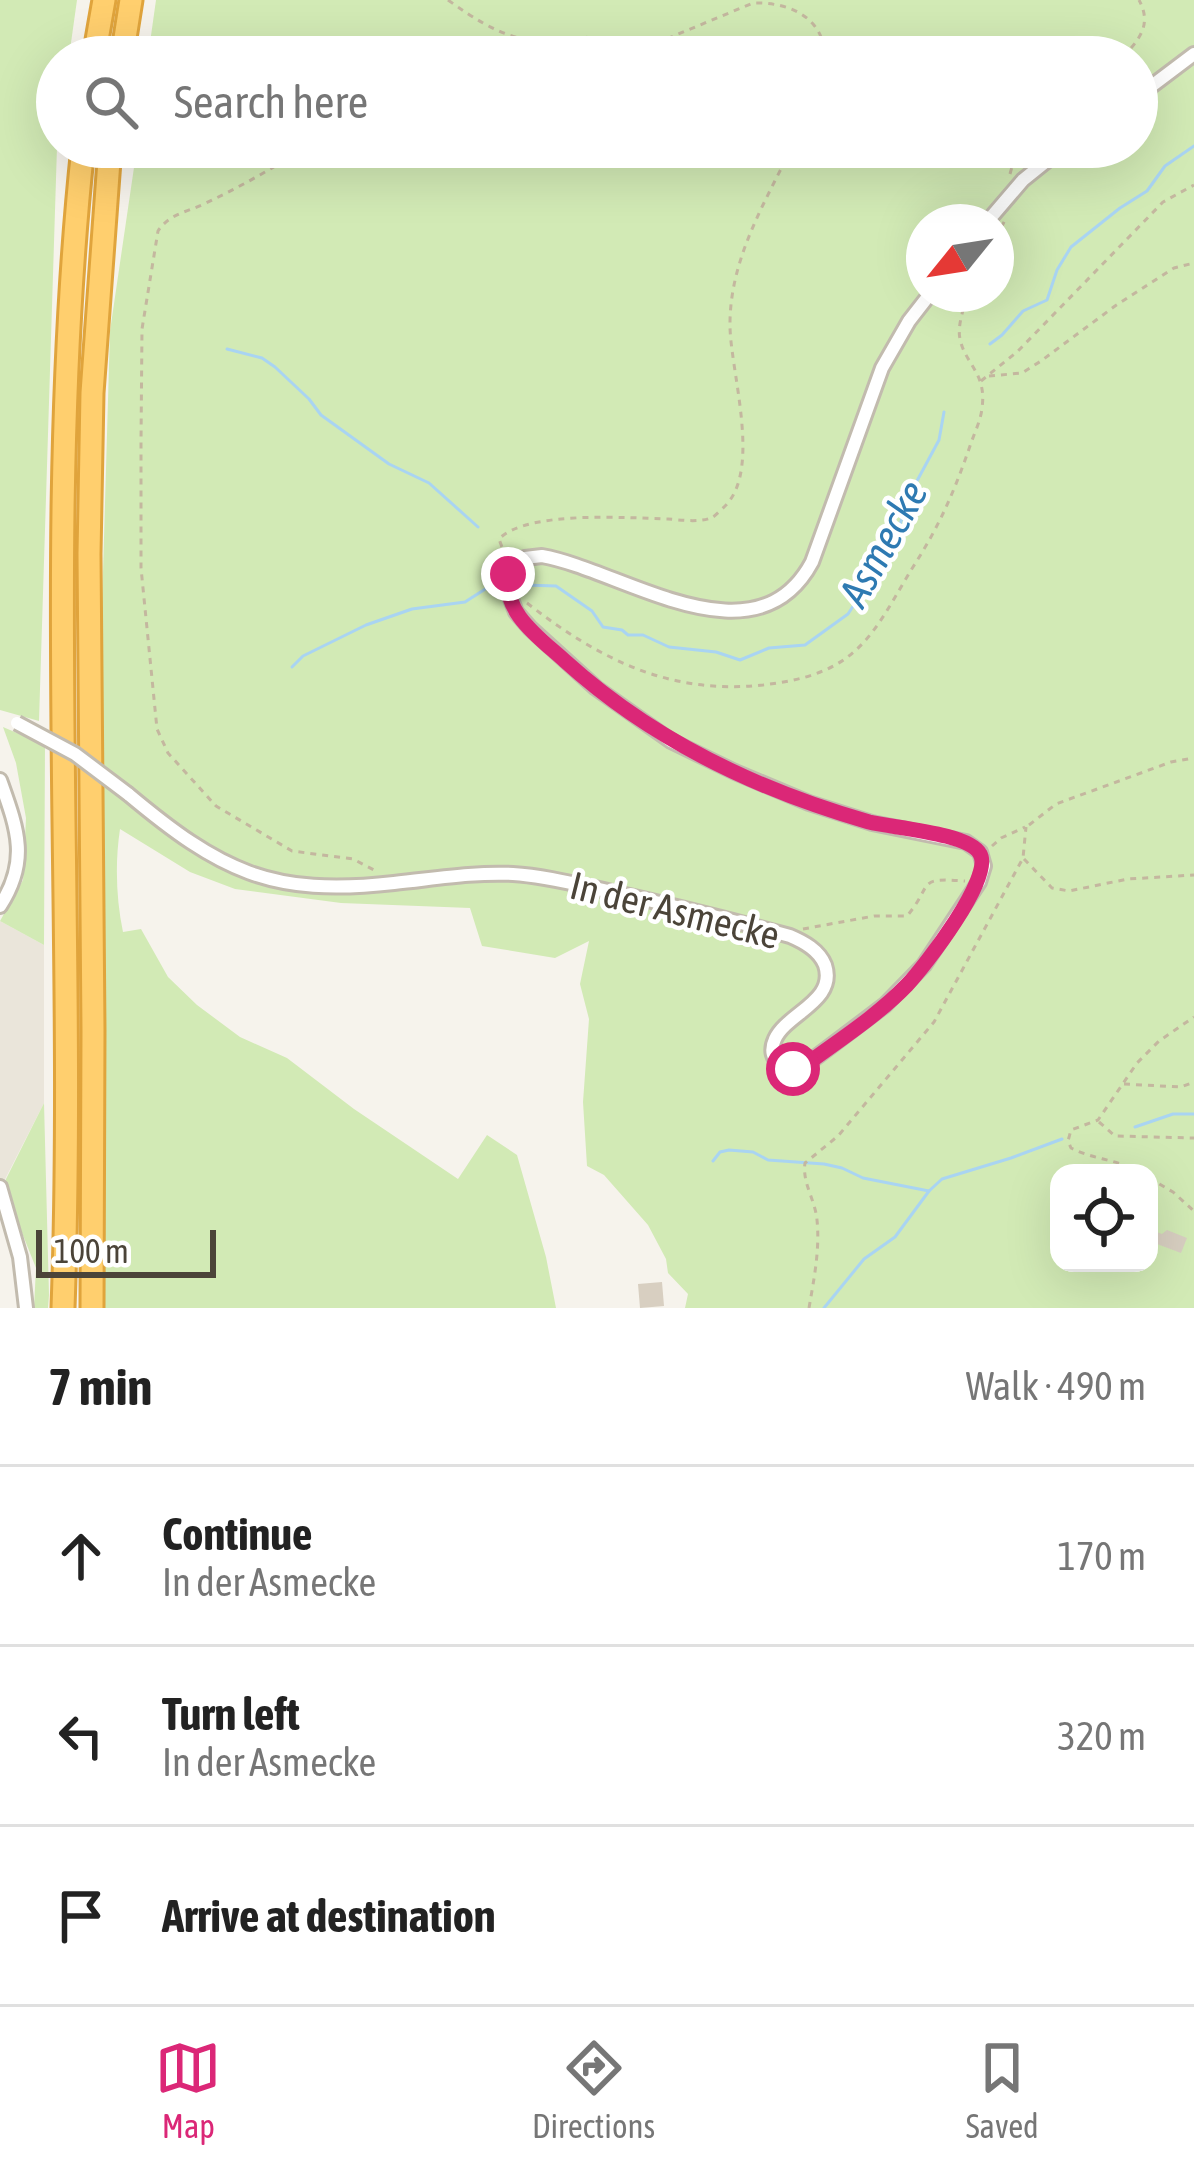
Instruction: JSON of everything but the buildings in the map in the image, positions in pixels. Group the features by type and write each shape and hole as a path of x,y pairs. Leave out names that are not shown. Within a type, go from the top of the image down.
{"highway":[{"path":"98,36 104,0"},
{"path":"125,36 131,0"},
{"path":"63,1308 64,455 81,168"},
{"path":"92,1308 91,462 108,168"}],"street":[{"path":"1158,81 1194,54"},
{"path":"1001,204 1039,168"},
{"path":"916,312 882,368 812,562 788,596 754,608 717,609 662,598 554,558 532,556 511,568 508,596 530,628 596,688 671,741 809,803 872,823 966,842 980,852 984,866 979,882"},
{"name":"In der Asmecke","path":"0,718 75,754 211,857 259,877 300,887 347,888 472,874 540,877 790,936 819,955 826,976 818,998 773,1043 777,1061 793,1069 807,1064 908,984 979,882"},
{"path":"0,780 14,820 19,854 15,879 0,907"},
{"path":"0,1187 20,1257 26,1308"}],"path":[{"path":"448,0 512,36"},
{"path":"1139,0 1145,10 1139,36"},
{"path":"673,36 753,3 775,3 803,14 821,36"},
{"path":"268,168 176,214 158,231 142,329 141,568 157,729 168,754 216,806 292,851 353,859 391,884"},
{"path":"511,568 499,539 531,522 616,516 712,518 736,494 742,425 730,327 734,278 782,168"},
{"path":"1010,193 1012,168"},
{"path":"965,312 960,339 981,381 1018,351 1163,202 1194,185"},
{"path":"988,376 1022,373 1174,268 1194,263"},
{"path":"980,852 1025,829 1056,804 1194,758"},
{"path":"809,1308 817,1215 803,1175 805,1163 838,1136 934,1022 1023,858 1026,827"},
{"path":"1023,858 1052,888 1069,891 1128,879 1194,874"},
{"path":"790,936 802,929 854,919 907,916 924,888 940,878 979,882"},
{"path":"1122,1164 1071,1148 1071,1130 1098,1120 1137,1063 1194,1017"},
{"path":"1123,1084 1181,1087 1194,1082"},
{"path":"1098,1120 1115,1136 1194,1138"},
{"path":"1158,1183 1194,1210"}],"shaded area":[{"path":"0,921 44,945 44,1103 0,1189"}],"green space":[{"path":"0,0 77,0 72,36 36,36 36,168 56,168 39,721 0,710"},
{"path":"156,0 1194,0 1194,1308 685,1308 688,1294 668,1273 648,1225 604,1175 587,1166 583,1102 589,1019 580,984 589,941 555,958 482,946 470,908 341,903 235,889 190,872 120,829 117,880 123,932 141,929 168,977 197,1005 240,1037 287,1058 458,1179 487,1135 517,1155 556,1308 98,1308 98,745 110,331 134,168 1158,168 1158,36 151,36"},
{"path":"3,727 45,745 44,945 0,921 23,880 26,818 16,763"},
{"path":"44,1103 49,1295 48,1308 34,1308 36,1268 3,1185"}],"waterway":[{"name":"Asmecke","path":"990,344 1023,311 1047,300 1071,247 1147,191 1165,166 1194,146"},
{"path":"227,349 262,358 275,367 321,415 389,464 429,483 478,527"},
{"name":"Asmecke","path":"524,585 556,586 592,611 603,627 643,635 669,647 740,660 769,648 805,645 848,614 872,577 939,440 944,412"},
{"name":"Asmecke","path":"292,667 303,656 366,625 412,609 465,602 490,586"},
{"path":"1135,1127 1173,1114 1194,1114"},
{"path":"824,1308 864,1259 895,1237 942,1179 1062,1139"},
{"path":"713,1161 720,1152 753,1152 768,1160 824,1164 863,1178 929,1191"}],"route":[{"path":"508,574 508,596 530,628 596,688 671,741 809,803 872,823 966,842 980,852 984,866 971,896 908,984 807,1064 793,1069"}]}
